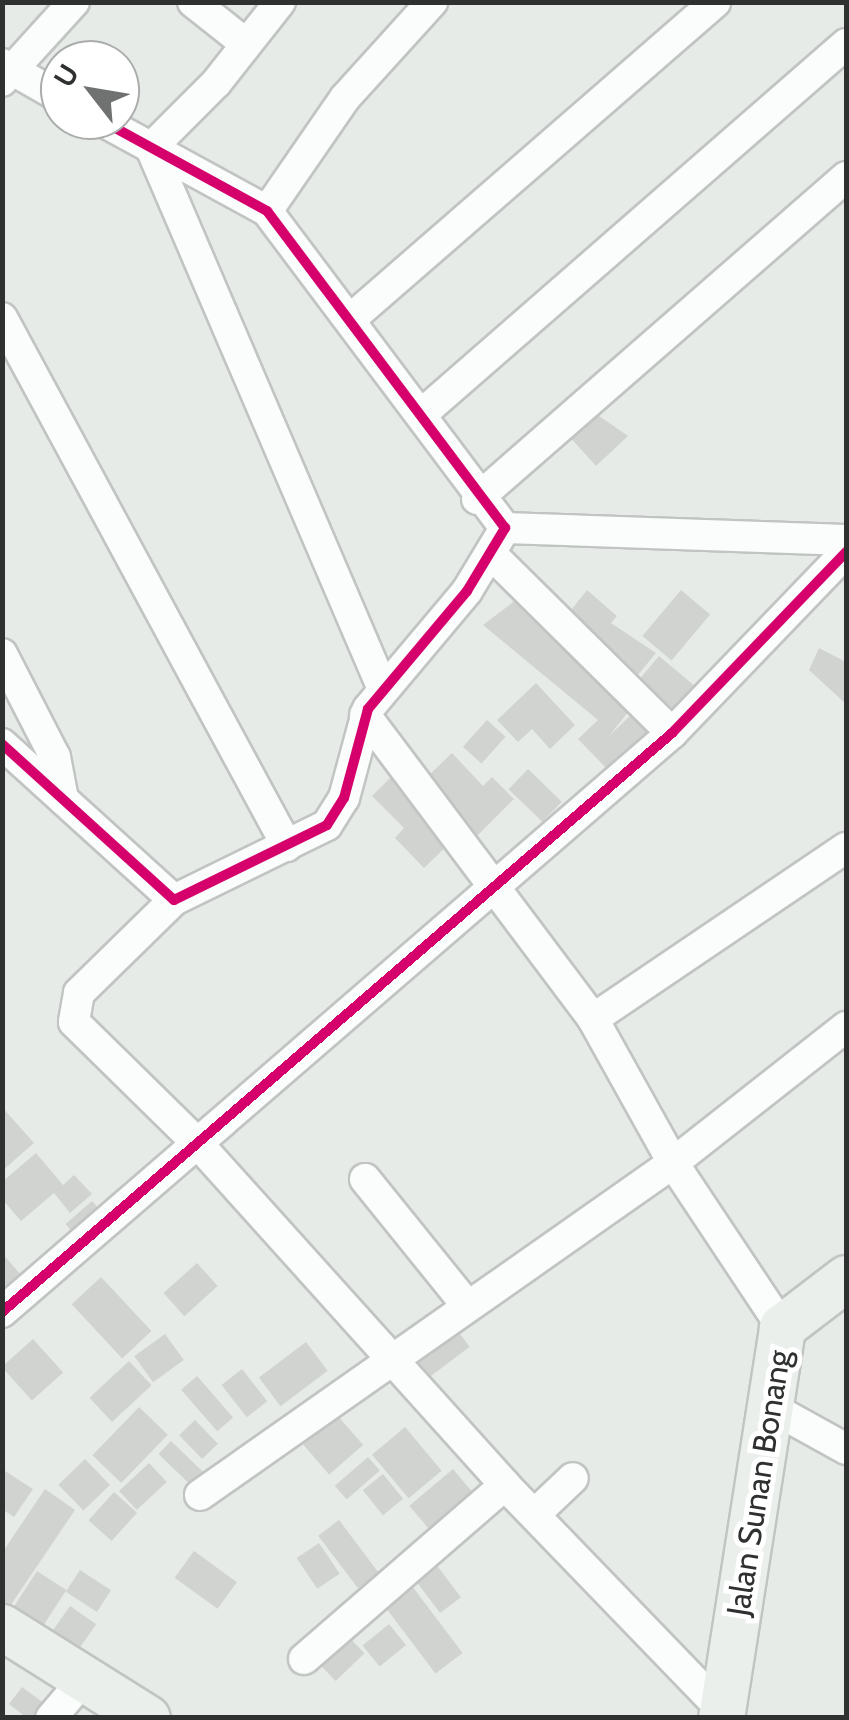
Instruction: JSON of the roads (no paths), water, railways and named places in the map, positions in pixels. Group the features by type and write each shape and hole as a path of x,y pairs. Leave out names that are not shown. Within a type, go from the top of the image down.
{"street":[{"path":"40,87 5,71 74,2"},
{"path":"193,2 246,43"},
{"path":"151,148 280,2"},
{"path":"267,211 345,98 432,2"},
{"path":"353,317 714,2"},
{"path":"424,412 846,44"},
{"path":"137,140 267,211 424,412 477,499 498,542 672,733"},
{"path":"151,148 374,702 593,1020 672,1163 782,1328"},
{"path":"477,499 846,177"},
{"path":"2,318 288,846"},
{"path":"498,542 846,540"},
{"path":"498,542 374,702 338,812 316,834 174,900 70,1011 82,1032 200,1146 505,1485 722,1714"},
{"path":"2,1312 200,1146 672,733 846,552"},
{"path":"2,654 56,757 63,798"},
{"path":"2,744 174,900"},
{"path":"593,1020 846,848"},
{"path":"200,1496 389,1356 672,1163 846,1027"},
{"path":"364,1178 465,1303"},
{"name":"Jalan Sunan Bonang","path":"722,1714 782,1328 846,1278"},
{"path":"772,1408 846,1450"},
{"path":"535,1514 573,1478"},
{"path":"304,1660 505,1485"},
{"path":"2,1627 147,1718"},
{"path":"51,1718 85,1678"}]}
